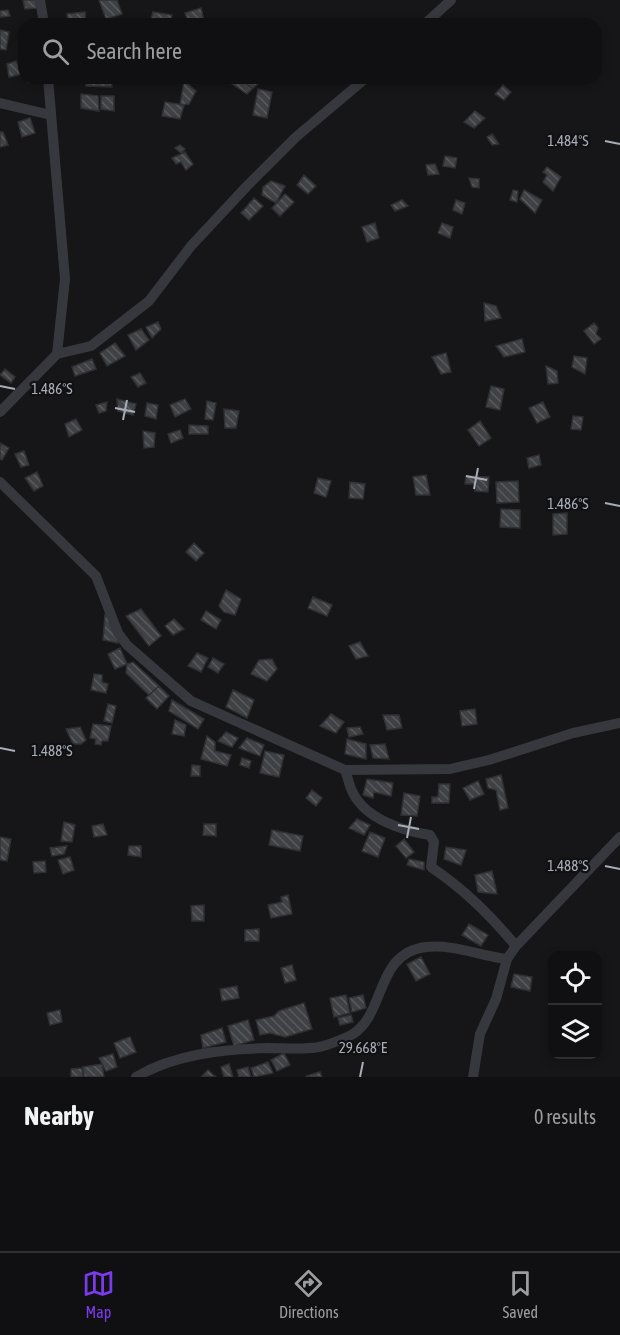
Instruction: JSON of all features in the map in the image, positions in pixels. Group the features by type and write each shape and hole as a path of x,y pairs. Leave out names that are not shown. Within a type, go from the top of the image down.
{"street":[{"path":"40,0 43,18"},
{"path":"432,18 451,0"},
{"path":"48,84 65,279 57,354"},
{"path":"0,412 57,354 90,346 149,301 191,246 247,186 296,138 359,84"},
{"path":"0,103 51,115"},
{"path":"0,482 96,576 118,633 127,645 191,701 345,770 450,769 489,760 573,733 620,723"},
{"path":"345,770 352,792 362,807 405,832 430,835 434,842 431,867 460,886 489,913 516,945"},
{"path":"472,1077 480,1035 496,999 507,958 516,945 620,837"},
{"path":"136,1077 149,1069 222,1049 319,1047 354,1033 369,1016 387,973 404,955 425,947 471,950 507,958"}],"building":[{"path":"23,0 36,0 37,8 25,9"},
{"path":"99,0 117,0 122,14 106,18"},
{"path":"201,8 203,18 187,18 185,13"},
{"path":"8,10 10,16 0,17 0,11"},
{"path":"85,12 86,18 67,18 67,14"},
{"path":"153,12 172,15 171,18 152,18"},
{"path":"0,30 9,32 6,50 0,49"},
{"path":"16,61 18,75 9,77 7,64"},
{"path":"86,84 112,84 112,87 86,86"},
{"path":"184,84 188,84 196,91 189,104 180,105"},
{"path":"232,84 247,84 252,89 247,94"},
{"path":"247,84 258,84 252,89"},
{"path":"503,85 511,92 504,100 495,94"},
{"path":"258,89 272,92 267,118 253,115"},
{"path":"81,94 98,96 99,111 81,108"},
{"path":"101,96 114,96 114,111 101,109"},
{"path":"165,102 184,105 180,119 162,116"},
{"path":"475,111 485,118 474,128 464,122"},
{"path":"30,118 35,133 22,137 18,122"},
{"path":"0,132 3,132 8,145 0,147"},
{"path":"492,134 499,144 492,145 487,137"},
{"path":"180,145 185,149 181,153 175,148"},
{"path":"185,152 193,164 186,170 181,162 176,164 172,158"},
{"path":"445,156 457,158 455,168 443,166"},
{"path":"435,164 439,174 428,175 426,165"},
{"path":"547,167 561,177 553,191 543,182 547,175 543,172"},
{"path":"304,175 316,186 308,194 297,185"},
{"path":"469,178 479,179 479,188 472,187"},
{"path":"271,181 285,186 276,203 262,195 263,187"},
{"path":"513,190 518,191 517,202 510,200"},
{"path":"524,190 542,200 535,213 520,199"},
{"path":"285,194 294,202 280,216 272,208"},
{"path":"254,198 263,206 249,220 241,213"},
{"path":"402,200 408,206 395,211 391,205"},
{"path":"456,200 465,203 462,214 453,210"},
{"path":"375,223 379,238 367,242 362,227"},
{"path":"442,223 453,227 450,238 438,233"},
{"path":"484,303 496,306 501,318 485,321"},
{"path":"158,322 161,329 152,338 146,327"},
{"path":"594,323 598,328 596,334 601,339 594,344 584,331"},
{"path":"141,329 149,340 136,350 128,335"},
{"path":"522,339 525,352 504,357 496,346"},
{"path":"115,343 125,356 107,366 100,353"},
{"path":"446,353 451,372 441,374 432,357"},
{"path":"574,356 587,358 585,374 572,367"},
{"path":"92,359 96,369 75,376 72,367"},
{"path":"546,366 557,371 558,383 548,384"},
{"path":"5,369 15,377 11,383 0,375"},
{"path":"140,373 146,383 138,387 131,377"},
{"path":"491,386 504,389 500,410 486,407"},
{"path":"117,399 136,404 133,415 118,411"},
{"path":"185,399 191,409 175,417 170,405"},
{"path":"207,401 216,403 213,420 205,419"},
{"path":"107,402 106,411 99,413 96,405"},
{"path":"543,402 550,417 537,423 529,408"},
{"path":"147,403 158,405 156,419 145,416"},
{"path":"224,409 239,411 236,428 225,428"},
{"path":"573,416 583,417 581,430 571,429"},
{"path":"76,419 82,430 69,437 65,424"},
{"path":"480,421 491,438 479,446 468,430"},
{"path":"189,425 208,426 208,434 189,434"},
{"path":"180,430 183,438 171,443 168,434"},
{"path":"143,431 155,433 154,447 144,448"},
{"path":"0,443 9,448 2,460 0,459"},
{"path":"24,451 29,465 21,467 15,454"},
{"path":"539,455 541,465 529,468 527,458"},
{"path":"37,472 43,486 34,491 25,478"},
{"path":"426,475 430,495 416,495 413,477"},
{"path":"466,476 489,477 488,492 475,491 476,484 465,484"},
{"path":"318,478 331,481 326,497 314,493"},
{"path":"518,481 519,502 497,503 496,482"},
{"path":"350,482 365,484 363,499 349,498"},
{"path":"501,509 520,510 520,528 500,527"},
{"path":"567,513 567,534 553,535 553,514"},
{"path":"194,543 204,553 196,561 186,552"},
{"path":"226,590 241,599 235,615 224,612 219,606"},
{"path":"313,597 332,605 327,616 308,608"},
{"path":"141,609 161,636 149,646 126,616"},
{"path":"206,611 221,620 216,629 201,620"},
{"path":"105,615 111,618 119,635 118,643 103,640"},
{"path":"174,619 184,629 173,635 165,626"},
{"path":"360,642 368,656 356,659 349,646"},
{"path":"120,648 127,664 115,669 108,654"},
{"path":"197,653 208,658 201,672 188,666"},
{"path":"213,658 224,664 218,673 208,667"},
{"path":"272,659 277,669 267,681 251,674 259,660"},
{"path":"133,662 159,686 149,695 126,673 127,664"},
{"path":"94,674 102,675 102,682 108,684 106,693 91,690"},
{"path":"159,686 169,696 157,709 146,698"},
{"path":"233,690 254,700 247,718 226,707"},
{"path":"172,700 204,719 198,729 169,711"},
{"path":"108,704 116,706 112,723 104,721"},
{"path":"475,709 477,724 462,726 460,711"},
{"path":"331,714 344,722 336,733 320,726"},
{"path":"383,715 399,715 402,728 387,730"},
{"path":"175,720 186,725 184,736 172,734"},
{"path":"93,724 111,726 108,741 102,741 101,745 95,744 96,739 90,738"},
{"path":"80,727 86,740 81,744 73,744 66,729"},
{"path":"360,727 363,734 349,737 347,728"},
{"path":"226,732 238,738 232,747 218,741"},
{"path":"207,736 215,742 215,751 231,755 227,766 201,759"},
{"path":"247,738 264,745 260,756 239,748"},
{"path":"347,739 366,744 366,759 345,754"},
{"path":"385,744 389,759 373,758 370,745"},
{"path":"265,751 284,755 279,777 260,773"},
{"path":"242,758 251,761 249,768 240,765"},
{"path":"192,765 200,766 200,776 191,776"},
{"path":"501,775 508,808 500,810 496,790 488,788 486,779"},
{"path":"367,779 393,783 391,796 374,792 373,798 363,795"},
{"path":"478,781 484,794 470,800 463,788"},
{"path":"439,784 450,784 449,803 432,803 432,797 438,797"},
{"path":"312,790 322,798 316,806 306,798"},
{"path":"404,793 420,796 417,816 401,815"},
{"path":"357,819 370,825 364,835 349,828"},
{"path":"64,822 75,825 72,842 61,841"},
{"path":"103,824 107,835 94,837 92,826"},
{"path":"204,824 216,824 216,836 203,835"},
{"path":"272,830 303,836 300,851 269,845"},
{"path":"370,832 385,838 378,857 362,851"},
{"path":"0,837 11,839 7,861 0,860"},
{"path":"404,839 414,852 406,858 396,846"},
{"path":"67,846 64,854 52,856 50,848"},
{"path":"129,846 141,846 141,857 128,855"},
{"path":"446,847 466,850 461,865 444,859"},
{"path":"70,857 74,870 63,874 58,860"},
{"path":"409,859 424,862 424,870 407,865"},
{"path":"45,861 46,872 34,873 33,862"},
{"path":"492,871 497,894 478,892 475,875"},
{"path":"288,895 292,914 271,918 268,905 282,902 281,897"},
{"path":"204,905 204,921 192,921 191,906"},
{"path":"469,924 488,935 481,946 462,935"},
{"path":"259,929 259,941 245,941 245,930"},
{"path":"421,957 430,974 416,981 407,964"},
{"path":"292,965 296,980 285,983 281,968"},
{"path":"514,974 532,977 530,991 511,987"},
{"path":"237,986 239,998 222,1001 220,989"},
{"path":"346,995 350,1013 334,1017 330,998"},
{"path":"363,995 366,1008 352,1012 349,998"},
{"path":"304,1003 312,1029 285,1037 270,1033 260,1035 256,1020 274,1016 279,1011"},
{"path":"60,1010 62,1022 50,1025 47,1013"},
{"path":"351,1015 353,1022 340,1025 338,1018"},
{"path":"248,1020 254,1040 234,1046 228,1026"},
{"path":"222,1028 226,1042 203,1048 201,1035"},
{"path":"130,1037 136,1052 120,1058 114,1043"},
{"path":"284,1053 290,1065 277,1071 271,1060"},
{"path":"113,1054 117,1067 106,1071 99,1058"},
{"path":"268,1062 273,1073 254,1077 251,1068"},
{"path":"102,1064 104,1077 84,1077 83,1067"},
{"path":"229,1064 233,1077 224,1077 221,1067"},
{"path":"248,1067 251,1077 239,1077 237,1070"},
{"path":"82,1068 83,1077 71,1077 71,1069"},
{"path":"208,1070 216,1077 202,1076"},
{"path":"320,1072 322,1077 306,1076"}]}
